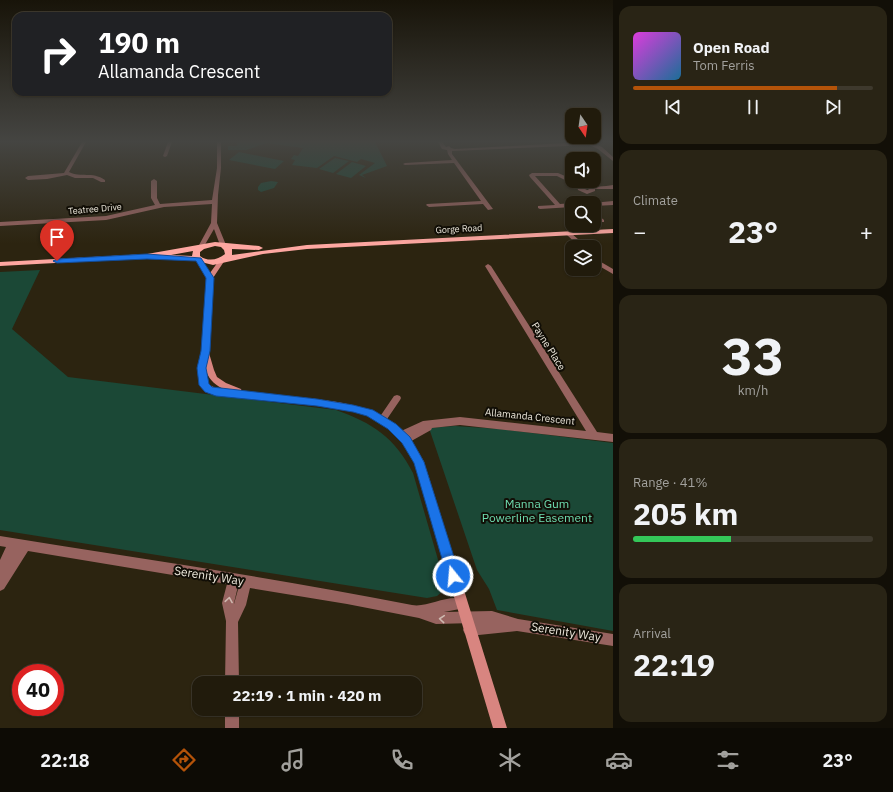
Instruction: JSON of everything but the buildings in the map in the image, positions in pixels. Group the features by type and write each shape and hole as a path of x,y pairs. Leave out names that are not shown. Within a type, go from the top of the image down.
{"main road":[{"name":"Gorge Road","path":"198,259 212,262 263,252 307,248 613,231"},
{"name":"Gorge Road","path":"200,248 210,244 224,246 307,248"},
{"path":"223,259 229,254 228,248 224,246"},
{"path":"147,256 198,259 196,255 200,248"},
{"path":"0,264 147,256 200,248"}],"street":[{"path":"28,178 45,179 58,176"},
{"path":"97,176 103,181"},
{"path":"218,176 214,202 214,223 224,246"},
{"path":"466,176 490,209"},
{"path":"532,176 559,206"},
{"path":"154,181 154,198 158,206"},
{"path":"601,188 613,187"},
{"path":"580,188 585,192 591,192 593,190 592,188"},
{"path":"585,192 587,196"},
{"name":"Teatree Drive","path":"0,224 106,218 121,216 158,206 214,202"},
{"path":"429,205 485,202"},
{"path":"601,203 613,203"},
{"path":"540,207 565,206"},
{"path":"200,248 214,223"},
{"path":"569,234 576,240"},
{"path":"198,259 210,278"},
{"path":"223,259 210,278 206,351 202,368 203,384 214,392 252,395 353,408 370,413 382,420 404,437 419,462 500,728"},
{"name":"Payne Place","path":"488,266 594,436"},
{"path":"601,266 613,272"},
{"path":"206,351 213,378 223,386 252,395"},
{"path":"203,384 213,378"},
{"path":"382,420 397,398"},
{"name":"Allamanda Crescent","path":"404,437 429,426 444,422 466,421 613,438"},
{"name":"Serenity Way","path":"0,541 234,579 418,612 431,617 468,624 518,625 613,640"},
{"path":"0,582 5,561 20,544"},
{"path":"0,585 20,544"},
{"path":"232,676 232,621 228,603 234,579"},
{"path":"232,621 240,605 246,582"},
{"name":"Serenity Way","path":"418,612 435,607 462,604"},
{"path":"232,716 232,728"}],"green space":[{"path":"343,176 354,176 351,178"},
{"path":"271,181 278,182 274,188 261,192 258,190 261,183"},
{"path":"40,270 12,329 68,377 336,410 361,420 382,433 399,450 413,473 443,577 444,590 437,596 427,598 0,530 0,272"},
{"name":"Manna Gum Powerline Easement","path":"455,426 500,429 613,443 613,631 497,610 489,589 477,570 429,428"}],"route":[{"path":"57,261 147,256 199,259 210,278 206,351 202,368 204,385 211,391 216,392 353,408 370,413 392,426 406,440 419,462 453,576"}]}
